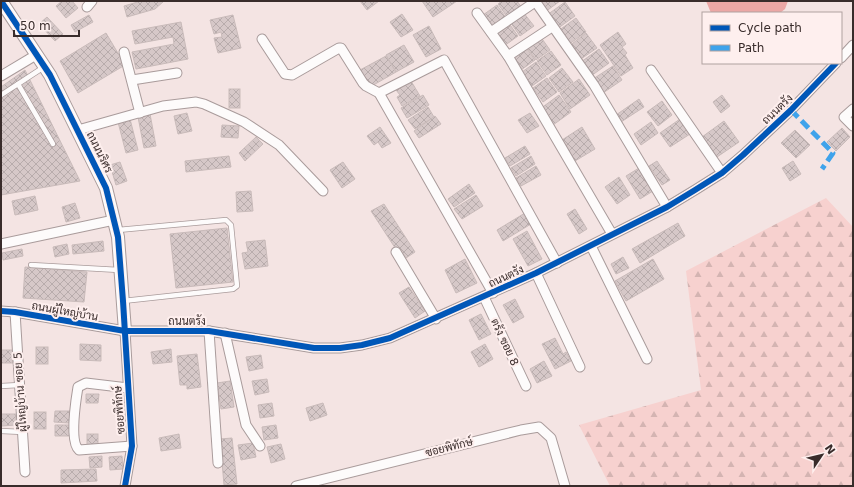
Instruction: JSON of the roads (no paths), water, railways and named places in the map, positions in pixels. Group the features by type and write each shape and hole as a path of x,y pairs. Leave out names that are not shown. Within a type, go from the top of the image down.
{"street":[{"name":"ถนนนริศร","path":"1,1 44,66 78,130 106,188 115,225 121,270 124,331"},
{"path":"491,32 535,2 594,85 668,207"},
{"path":"477,13 508,56 612,234"},
{"path":"508,56 552,26"},
{"path":"262,39 285,74 289,75 292,75 341,48 363,84 379,93 493,293"},
{"path":"842,57 852,49"},
{"path":"124,52 140,113"},
{"path":"1,76 36,55"},
{"path":"379,93 444,60 557,263"},
{"name":"ถนนตรัง","path":"124,331 209,331 314,348 340,348 362,345 390,338 436,319 536,273 668,207 722,172 743,155 792,110 835,64"},
{"path":"651,70 722,172"},
{"path":"132,80 177,73"},
{"path":"78,130 163,106 196,102 204,104 244,122 279,145 323,190"},
{"path":"853,109 844,117 853,126"},
{"path":"1,244 115,225"},
{"path":"591,246 647,358"},
{"path":"396,252 436,319"},
{"path":"536,273 580,367"},
{"name":"ตรัง ซอย 8","path":"484,297 526,386"},
{"name":"ถนนผู้ใหญ่บ้าน","path":"1,311 15,312 124,331"},
{"name":"ผู้ใหญ่บ้าน ซอย 5","path":"15,312 25,472"},
{"name":"ซอยพิทักษ์","path":"124,331 132,446 125,486"},
{"path":"209,331 218,463"},
{"path":"225,333 246,425 260,446"},
{"path":"128,388 86,383 78,387 74,444 79,450 132,446"},
{"name":"ซอยพิทักษ์","path":"296,486 521,430 539,427 551,438 565,486"}],"lane":[{"path":"1,95 44,66"},
{"path":"18,84 53,144"},
{"path":"115,225 226,220 231,225 237,286 233,289 123,301"},
{"path":"31,265 121,270"},
{"path":"1,386 20,385"},
{"path":"1,432 23,432"}]}
